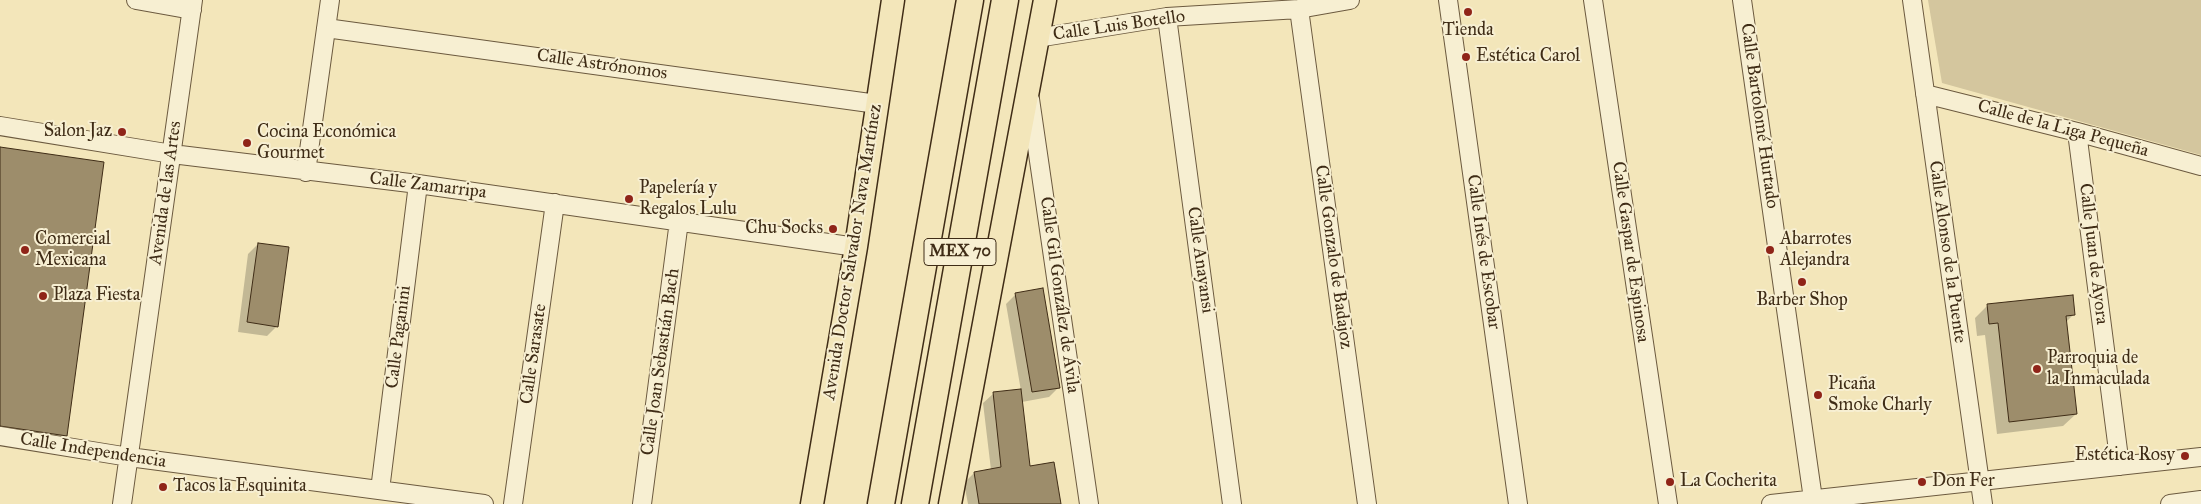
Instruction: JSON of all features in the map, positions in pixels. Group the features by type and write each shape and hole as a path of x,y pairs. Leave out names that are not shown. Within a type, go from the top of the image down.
{"highway":[{"name":"MEX 70","path":"881,504 970,0"},
{"name":"MEX 70","path":"914,504 1005,0"}],"main road":[{"name":"Avenida Doctor Salvador Nava Martínez","path":"812,504 856,247 893,0"},
{"path":"950,504 1045,0"}],"street":[{"path":"136,0 192,5"},
{"path":"306,172 330,0"},
{"name":"Calle Luis Botello","path":"1037,38 1167,17 1299,9 1350,0"},
{"name":"Calle Inés de Escobar","path":"1448,0 1518,504"},
{"name":"Calle Gaspar de Espinosa","path":"1593,0 1668,504"},
{"name":"Calle Bartolomé Hurtado","path":"1742,0 1813,500"},
{"name":"Calle Alonso de la Puente","path":"1912,0 1982,504"},
{"name":"Avenida de las Artes","path":"122,504 192,5"},
{"name":"Calle Gonzalo de Badajoz","path":"1299,9 1368,504"},
{"name":"Calle Anayansi","path":"1167,17 1232,504"},
{"name":"Calle Astrónomos","path":"326,28 877,104"},
{"name":"Calle Gil González de Ávila","path":"1028,86 1089,504"},
{"name":"Calle de la Liga Pequeña","path":"1925,94 2077,132 2201,166"},
{"name":"Calle Zamarripa","path":"0,126 172,154 306,172 418,184 856,247"},
{"name":"Calle Juan de Ayora","path":"2077,132 2120,466"},
{"name":"Calle Paganini","path":"380,490 418,184"},
{"name":"Calle Sarasate","path":"513,504 555,203"},
{"name":"Calle Joan Sebastián Bach","path":"642,504 679,221"},
{"name":"Calle Independencia","path":"0,436 129,457 484,504"},
{"path":"1771,504 2201,457"},
{"path":"2170,504 2201,500"}],"shaded area":[{"path":"1928,0 2201,0 2201,155 1942,83"}],"building":[{"name":"Plaza Fiesta","path":"0,147 104,162 67,436 0,426"},
{"path":"258,243 289,247 278,327 247,322"},
{"path":"1043,288 1060,388 1032,392 1015,293"},
{"name":"Parroquia de la Inmaculada","path":"2073,295 2075,315 2066,316 2077,414 2009,422 1998,323 1989,324 1987,304"},
{"path":"1021,389 1030,466 1054,462 1061,504 979,504 974,472 1001,467 993,392"}],"place":[{"name":"Tienda","path":"1468,12"},
{"name":"Estética Carol","path":"1466,57"},
{"name":"Salon Jaz","path":"122,132"},
{"name":"Cocina Económica Gourmet","path":"247,143"},
{"name":"Papelería y Regalos Lulu","path":"629,199"},
{"name":"Chu Socks","path":"833,229"},
{"name":"Comercial Mexicana","path":"25,250"},
{"name":"Abarrotes Alejandra","path":"1770,250"},
{"name":"Barber Shop","path":"1802,282"},
{"name":"Plaza Fiesta","path":"43,296"},
{"name":"Parroquia de la Inmaculada","path":"2037,369"},
{"name":"Picaña Smoke Charly","path":"1818,395"},
{"name":"Estética Rosy","path":"2185,456"},
{"name":"La Cocherita","path":"1670,482"},
{"name":"Don Fer","path":"1922,482"},
{"name":"Tacos la Esquinita","path":"163,487"}]}
